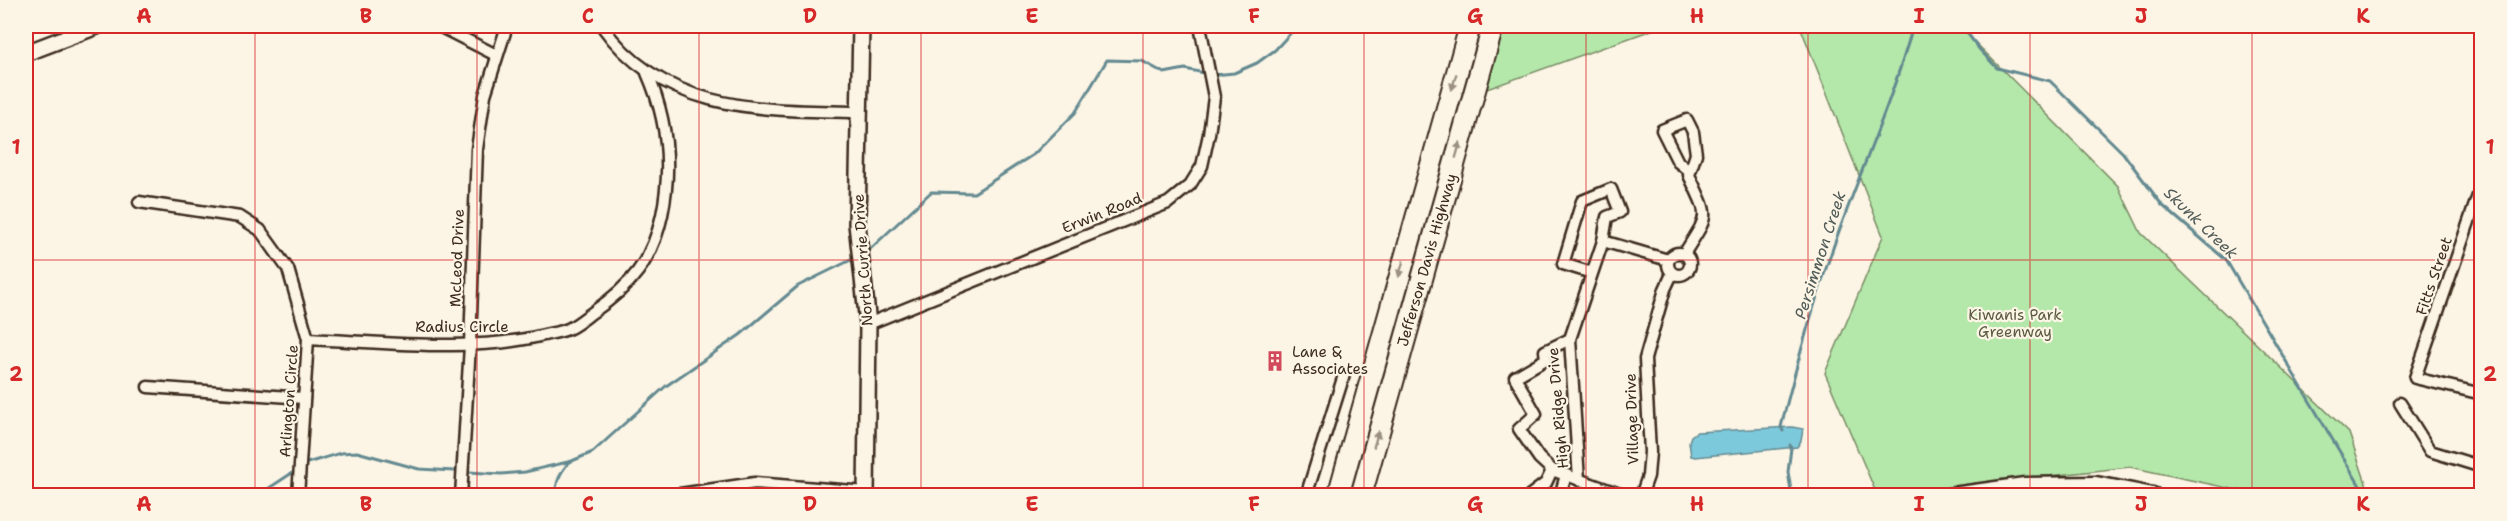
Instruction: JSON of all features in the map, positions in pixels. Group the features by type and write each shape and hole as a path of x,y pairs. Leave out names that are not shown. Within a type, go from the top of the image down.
{"highway":[{"name":"Jefferson Davis Highway","path":"1338,495 1470,26"},
{"name":"Jefferson Davis Highway","path":"1361,495 1493,26"}],"main road":[{"path":"1953,495 2025,486 2096,485 2153,495"}],"street":[{"path":"26,53 98,26"},
{"path":"439,26 496,56"},
{"name":"McLeod Drive","path":"461,495 470,345 477,149 485,95 507,26"},
{"path":"602,26 647,73 691,94 730,104 770,110 858,112"},
{"name":"North Currie Drive","path":"861,26 857,224 868,324 866,494"},
{"name":"Erwin Road","path":"868,324 1168,203 1190,185 1202,166 1214,97 1200,26"},
{"name":"Radius Circle","path":"308,339 470,345 518,342 569,328 615,297 639,272 659,229 667,192 668,158 659,100 647,73"},
{"name":"Village Drive","path":"1641,495 1648,476 1650,452 1645,359 1665,289 1672,274 1682,275 1689,268 1689,259 1684,254 1705,220 1706,211 1689,171"},
{"name":"Fitts Street","path":"2481,184 2415,378 2481,394"},
{"path":"1570,339 1603,241 1607,217 1620,212 1611,189 1582,201 1563,264 1592,273"},
{"name":"Arlington Circle","path":"139,202 240,217 260,230 288,269 308,339 298,495"},
{"path":"1603,241 1668,260"},
{"path":"1672,274 1668,267 1668,260 1675,254 1684,254"},
{"name":"High Ridge Drive","path":"1579,480 1570,339 1545,351 1546,359 1515,377 1536,414 1520,429 1539,458 1552,470 1566,476 1626,495"},
{"path":"1306,495 1344,375"},
{"path":"148,387 304,398"},
{"path":"2400,403 2430,451 2481,467"},
{"name":"High Ridge Drive","path":"1529,495 1546,483 1552,470"},
{"name":"High Ridge Drive","path":"1560,495 1566,476"},
{"path":"666,495 755,483 866,494"}],"green space":[{"path":"1476,26 1663,26 1456,100"},
{"name":"Kiwanis Park Greenway","path":"1800,26 1959,26 2118,186 2141,233 2349,433 2370,495 2298,496 2237,490 2130,467 1877,495 1825,373 1883,236"}],"water":[{"path":"1792,427 1803,429 1801,441 1797,447 1691,456 1689,442 1691,436 1697,432"}],"waterway":[{"path":"866,253 931,192 974,193 1034,154 1075,113 1107,60 1142,61 1164,73 1185,69 1214,75 1234,73 1257,63 1275,50 1297,26"},
{"name":"Persimmon Creek","path":"1783,431 1781,427 1818,292 1875,138 1913,26"},
{"name":"Skunk Creek","path":"1962,26 1997,68 2050,81 2123,153 2162,205 2226,260 2366,496"},
{"path":"469,472 501,474 525,472 572,461 593,452 666,386 740,335 798,286 857,257"},
{"name":"Persimmon Creek","path":"1790,445 1788,472 1792,496"},
{"path":"307,463 341,453 357,452 419,469 454,471"},
{"path":"555,496 559,477 570,462"},
{"path":"257,496 292,473"}],"place":[{"name":"Lane & Associates","path":"1275,361"}]}
